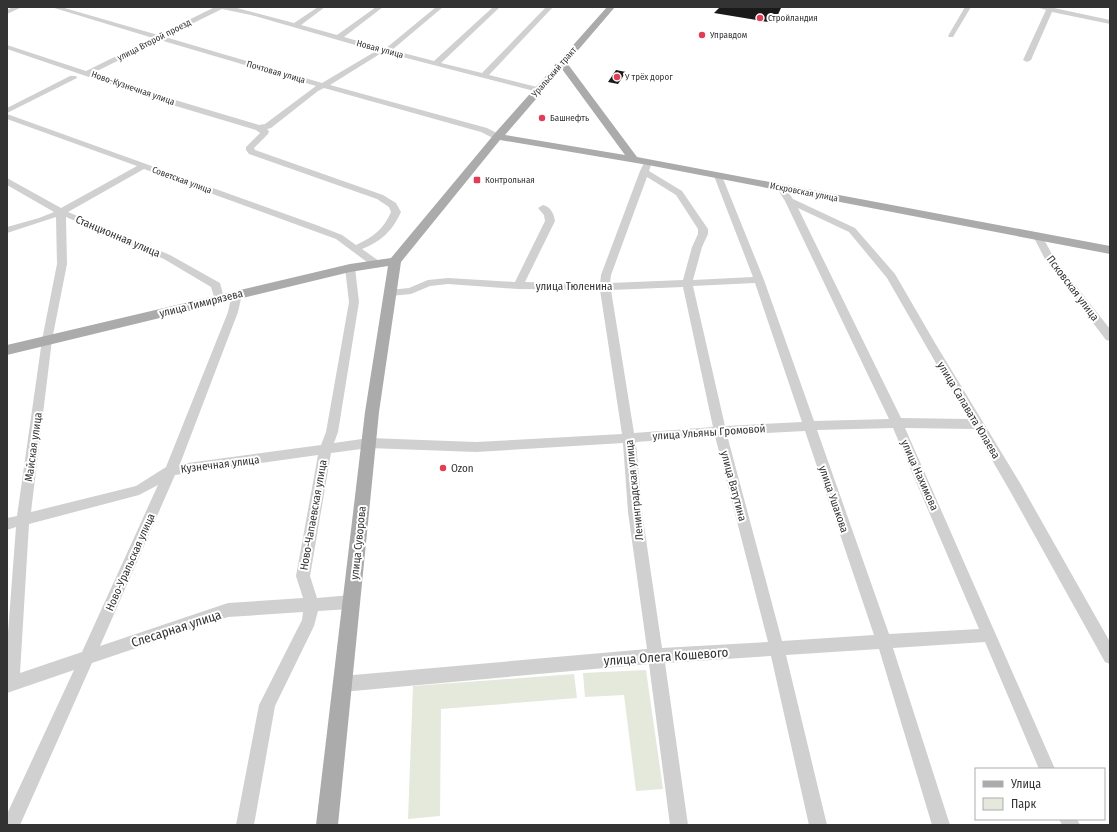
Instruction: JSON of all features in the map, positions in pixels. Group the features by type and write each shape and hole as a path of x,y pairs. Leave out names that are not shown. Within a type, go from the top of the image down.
{"main road":[{"name":"Уральский тракт","path":"396,261 498,137 611,7"},
{"path":"562,63 634,160"},
{"name":"Искровская улица","path":"498,137 634,160 646,167 718,176 780,187 1110,250"},
{"name":"улица Тимирязева","path":"7,350 219,298 350,268 396,261"},
{"name":"улица Суворова","path":"326,825 369,444 390,293 396,261"}],"street":[{"path":"7,12 18,7"},
{"name":"Почтовая улица","path":"54,7 322,86 484,130 498,137"},
{"name":"улица Второй проезд","path":"88,73 221,7"},
{"name":"Новая улица","path":"221,7 259,12 338,38 538,90"},
{"path":"296,25 322,7"},
{"path":"338,38 380,7"},
{"path":"259,128 268,126 315,89 332,82 384,50 440,7"},
{"path":"435,64 497,7"},
{"path":"484,76 550,7"},
{"path":"951,36 968,7"},
{"path":"1039,7 1051,8 1110,22"},
{"path":"1027,60 1051,8"},
{"name":"Ново-Кузнечная улица","path":"7,46 162,99 259,128"},
{"path":"7,111 74,78"},
{"name":"Советская улица","path":"7,116 339,237 375,263"},
{"path":"259,128 264,131 264,134 250,147 252,152 380,197 393,205 396,212 392,222 382,235 377,240 354,249"},
{"path":"7,230 42,220 61,212 143,166"},
{"name":"улица Ватутина","path":"646,167 678,193 703,229 704,234 697,247 687,284 720,431 776,649 818,825"},
{"name":"Ленинградская улица","path":"646,167 606,275 605,287 629,438 635,512 679,825"},
{"name":"улица Ушакова","path":"718,176 759,280 884,642 941,825"},
{"name":"Станционная улица","path":"7,181 61,212 167,257 216,285 219,298"},
{"name":"улица Нахимова","path":"780,187 790,201 898,423 1047,768"},
{"name":"улица Салавата Юлаева","path":"790,201 852,230 891,276 930,345 1015,487 1110,657"},
{"path":"518,286 550,221 549,214 543,208"},
{"name":"Майская улица","path":"9,684 23,520 47,340 62,264 61,212"},
{"name":"Псковская улица","path":"1038,236 1050,259 1110,338"},
{"name":"Ново-Чапаевская улица","path":"312,605 303,576 325,450 332,432 354,302 350,268"},
{"name":"улица Тюленина","path":"390,293 411,291 428,283 448,281 518,286 605,287 759,280"},
{"name":"Ново-Уральская улица","path":"11,825 171,470 233,312 237,294"},
{"name":"улица Ульяны Громовой","path":"369,444 476,447 809,426 898,423 978,424"},
{"name":"Кузнечная улица","path":"7,524 139,490 171,470 369,444"},
{"name":"Слесарная улица","path":"9,684 228,610 351,602"},
{"path":"245,825 267,705 309,621 312,605"},
{"name":"улица Олега Кошевого","path":"342,684 656,656 990,635"}],"green space":[{"path":"646,670 663,789 636,791 624,695 585,697 583,673"},
{"path":"574,674 577,698 441,709 440,816 408,819 413,686"}],"building":[{"name":"Стройландия","path":"720,7 781,8 774,23 714,13"},
{"name":"У трёх дорог","path":"616,70 626,72 618,84 608,82"}],"place":[{"name":"Стройландия","path":"760,18"},
{"name":"Управдом","path":"702,35"},
{"name":"У трёх дорог","path":"617,77"},
{"name":"Башнефть","path":"542,118"},
{"name":"Контрольная","path":"477,180"},
{"name":"Ozon","path":"443,468"}]}
